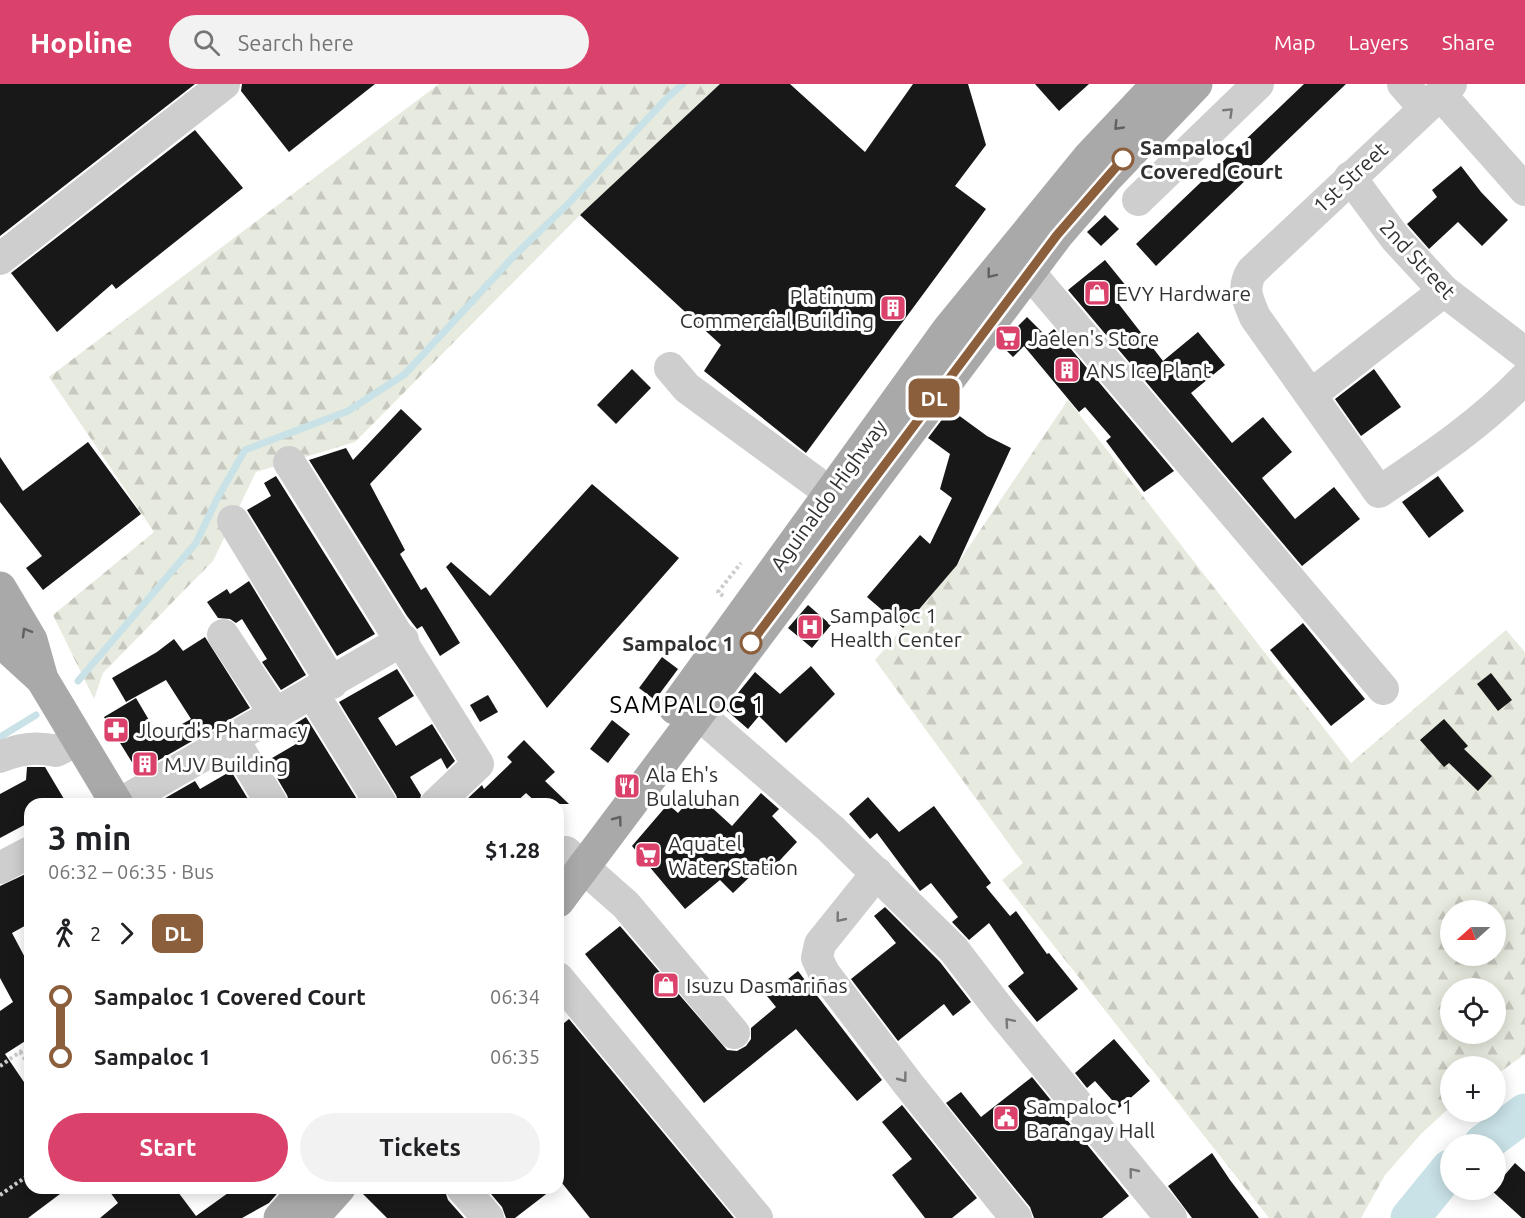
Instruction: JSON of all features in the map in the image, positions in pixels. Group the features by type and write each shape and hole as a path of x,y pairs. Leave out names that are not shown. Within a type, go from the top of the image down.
{"main road":[{"name":"Aguinaldo Highway","path":"841,501 948,330 1048,226 1160,95 1196,84"},
{"name":"Aguinaldo Highway","path":"564,879 569,861 690,706 841,501 1029,272 1048,226"},
{"path":"0,588 31,640 42,679 114,798"},
{"path":"0,634 9,649 42,679"},
{"path":"280,1218 302,1194"},
{"path":"312,1218 334,1194"}],"street":[{"path":"0,259 224,84"},
{"path":"1138,200 1258,84"},
{"path":"1403,84 1438,95 1525,190"},
{"path":"1160,95 1200,140"},
{"name":"1st Street","path":"1312,394 1255,317 1246,295 1245,281 1252,271 1438,95"},
{"name":"2nd Street","path":"1350,177 1396,239 1443,291 1525,353"},
{"path":"1029,272 1383,689"},
{"path":"1443,291 1312,394 1379,492 1446,446 1502,402 1525,378"},
{"path":"670,368 687,388 841,501"},
{"path":"289,462 403,640 478,764 442,798"},
{"path":"233,521 378,798"},
{"path":"223,635 276,715"},
{"path":"129,798 403,640"},
{"path":"690,706 877,873 954,950 1000,1010 1171,1218"},
{"path":"0,757 15,750 44,748 56,751 74,733"},
{"path":"233,739 268,798"},
{"path":"0,868 24,855"},
{"path":"569,861 626,905 734,1033"},
{"path":"877,873 820,944 817,958 824,973 909,1085 1016,1218"},
{"path":"564,993 757,1218"},
{"path":"467,1194 488,1218"}],"path":[{"path":"718,592 741,563"},
{"path":"0,1066 24,1049"},
{"path":"20,1052 24,1058"},
{"path":"0,1195 24,1178"}],"green space":[{"path":"439,84 720,84 580,215 355,442 256,472 213,561 103,673 94,699 53,615 154,532 49,377"},
{"path":"1068,400 1351,763 1506,630 1525,652 1525,1054 1506,1068 1506,1056 1440,1056 1440,1116 1385,1175 1361,1218 1269,1218 1002,880 1023,863 875,660 956,566"}],"building":[{"path":"0,84 195,84 0,236"},
{"path":"242,84 375,84 289,152 241,91"},
{"path":"720,84 790,84 865,152 913,84 968,84 986,145 955,186 986,209 806,453 704,371 721,345 580,215"},
{"path":"1035,84 1089,84 1059,111"},
{"path":"1304,84 1346,84 1156,266 1136,244"},
{"path":"195,130 243,188 116,289 112,284 57,332 11,273"},
{"path":"1461,166 1481,192 1508,220 1482,246 1458,222 1429,249 1407,224 1437,197 1432,190"},
{"path":"1105,215 1119,229 1101,246 1087,232"},
{"path":"1105,260 1131,292 1118,303 1163,361 1198,332 1225,365 1191,393 1232,443 1263,417 1292,452 1262,478 1295,519 1334,487 1360,519 1302,566 1068,290"},
{"path":"1027,317 1046,336 1054,329 1174,471 1144,492 1106,441 1111,437 1085,407 1079,412 1024,346 1013,357 1000,344"},
{"path":"632,369 651,388 616,424 597,405"},
{"path":"1374,369 1401,407 1361,436 1335,399"},
{"path":"401,409 422,429 370,484 405,550 400,554 421,590 426,587 460,643 440,656 422,626 417,629 407,616 309,460 346,448 353,460"},
{"path":"950,409 987,436 1011,448 957,565 903,628 867,597 920,535 930,544 952,498 940,489 950,454 928,438"},
{"path":"88,442 141,514 43,590 26,568 42,556 0,502 0,457 23,491"},
{"path":"276,476 375,634 337,656 247,510 271,496 264,483"},
{"path":"1438,476 1464,511 1429,538 1402,502"},
{"path":"592,484 679,558 547,708 446,567 451,562 490,596"},
{"path":"249,581 306,675 281,690 262,662 267,659 242,619 236,623 230,619 218,618 207,602 227,589 230,594"},
{"name":"Sampaloc 1 Health Center","path":"808,605 831,625 812,648 788,628"},
{"path":"1303,623 1365,699 1331,726 1270,650"},
{"path":"205,637 250,708 138,772 104,717 136,698 159,737 191,719 166,680 126,702 112,678 157,652 174,639 183,651"},
{"path":"662,657 678,669 655,700 639,688"},
{"path":"811,666 835,694 786,743 759,716 748,729 725,709 755,672 780,694"},
{"path":"397,669 414,696 378,718 396,746 432,724 455,761 447,769 441,758 410,777 421,795 420,798 397,798 339,702"},
{"path":"1491,673 1512,700 1498,711 1477,684"},
{"path":"488,695 498,712 480,722 470,705"},
{"path":"306,717 356,798 288,798 267,761 296,744 287,729"},
{"path":"1444,719 1468,746 1464,749 1492,776 1478,791 1449,763 1444,767 1420,740"},
{"path":"612,720 630,734 608,763 590,749"},
{"path":"524,740 555,772 545,781 563,798 531,798 526,793 521,798 468,798 482,785 484,789 512,762 507,757"},
{"path":"27,767 45,767 63,798 24,798 24,825 0,838 0,794 26,780"},
{"path":"231,771 247,798 165,798 195,781 200,789"},
{"path":"696,793 732,826 761,793 779,809 772,816 797,842 768,873 761,866 733,893 720,880 685,909 632,846 668,804 678,813"},
{"path":"868,797 899,832 934,806 991,883 986,887 1010,916 1016,911 1047,954 1049,953 1078,989 1037,1022 1008,986 1024,973 989,923 969,940 952,922 958,917 931,883 920,891 877,833 870,839 849,814"},
{"path":"24,875 24,926 12,933 24,956 24,1042 5,1054 24,1082 24,1194 60,1194 28,1218 0,1218 0,1011 13,1002 0,978 0,886"},
{"path":"885,907 940,962 971,1002 953,1016 944,1004 898,1041 851,979 896,943 874,916"},
{"path":"620,926 727,1050 737,1051 746,1046 751,1039 751,1028 776,1007 767,996 798,971 882,1080 857,1101 796,1029 704,1103 585,954"},
{"path":"569,1019 734,1218 590,1218 564,1186 564,1023"},
{"path":"1114,1039 1150,1081 1119,1108 1095,1081 1087,1088 1075,1073"},
{"path":"1032,1077 1129,1196 1102,1218 1034,1218 1030,1207 946,1103 961,1092 981,1117"},
{"path":"902,1105 977,1198 952,1218 925,1218 892,1175 912,1159 882,1122"},
{"path":"1212,1153 1259,1218 1192,1218 1168,1186"},
{"path":"1515,1163 1525,1172 1525,1218 1522,1218 1502,1200 1506,1200 1506,1173"},
{"path":"111,1194 180,1194 196,1216 227,1194 277,1194 269,1203 242,1218 100,1218 118,1203"},
{"path":"363,1194 446,1194 448,1200 464,1218 387,1218"},
{"path":"491,1194 546,1194 515,1218 506,1218 502,1207"}],"waterway":[{"path":"78,681 196,543 217,499 245,450 348,411 405,374 515,255 568,204 665,100 683,84"},
{"path":"0,737 36,715"},
{"path":"1497,1134 1525,1113"},
{"path":"1410,1218 1440,1181"}],"bus line":[{"name":"DL","path":"751,643 901,440 1057,235 1123,159"}],"place":[{"name":"Sampaloc 1 Covered Court","path":"1123,159"},
{"name":"EVY Hardware","path":"1097,293"},
{"name":"Platinum Commercial Building","path":"893,308"},
{"name":"Jaelen's Store","path":"1008,338"},
{"name":"ANS Ice Plant","path":"1067,370"},
{"name":"Sampaloc 1 Health Center","path":"810,627"},
{"name":"Sampaloc 1","path":"751,643"},
{"name":"Jlourd's Pharmacy","path":"116,730"},
{"name":"MJV Building","path":"145,764"},
{"name":"Ala Eh's Bulaluhan","path":"627,786"},
{"name":"Aquatel Water Station","path":"648,855"},
{"name":"Isuzu Dasmariñas","path":"666,985"},
{"name":"Sampaloc 1 Barangay Hall","path":"1006,1118"}],"district":[{"name":"SAMPALOC 1","path":"688,704"}]}
